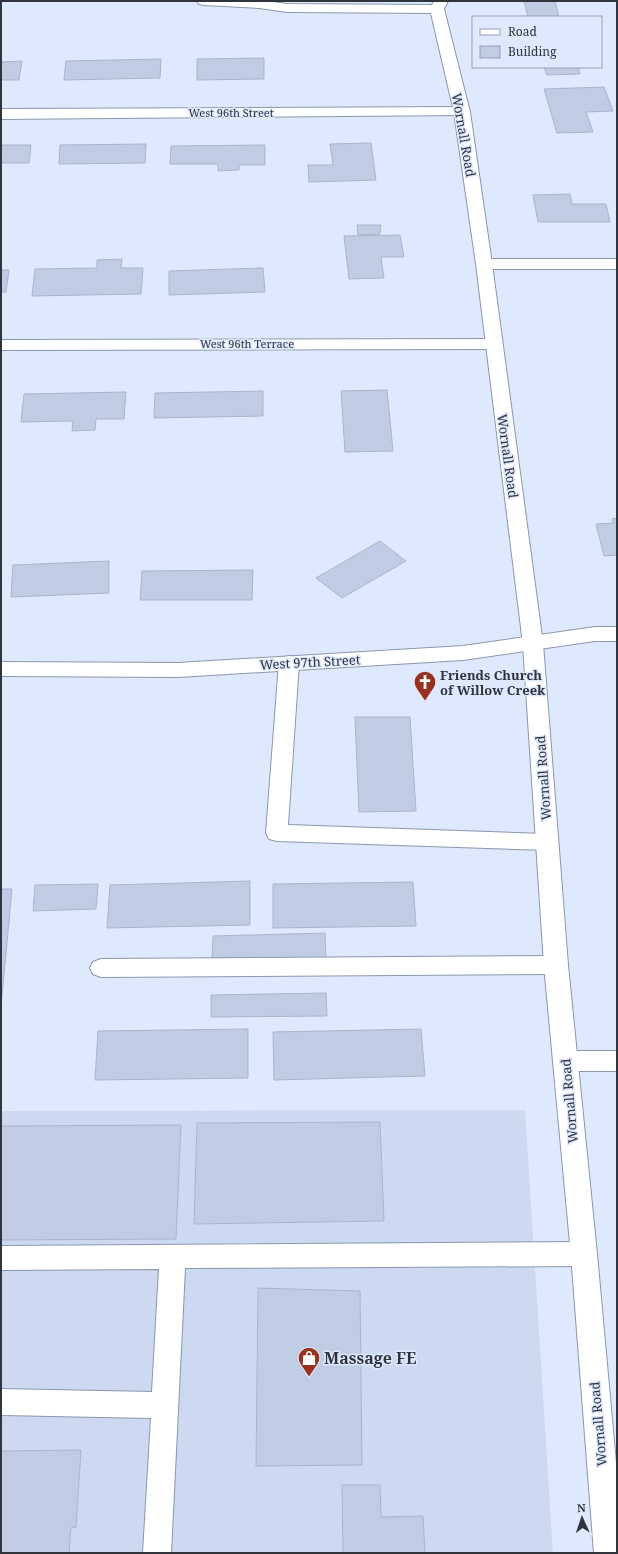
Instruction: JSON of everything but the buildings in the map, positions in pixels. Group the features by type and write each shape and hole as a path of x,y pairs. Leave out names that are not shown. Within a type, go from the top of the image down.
{"main road":[{"name":"Wornall Road","path":"435,4 462,112 484,264 493,344 533,644 556,965 584,1254 609,1553"},
{"name":"West 96th Street","path":"1,114 462,112"},
{"path":"484,264 617,264"},
{"name":"West 96th Terrace","path":"1,344 493,344"},
{"name":"West 97th Street","path":"1,669 178,670 463,653 595,634 617,634"},
{"path":"566,1061 617,1061"}],"lane":[{"path":"204,1 259,4 287,8 435,4"},
{"path":"289,663 277,833 547,842"},
{"path":"101,968 556,965"},
{"path":"1,1258 584,1254"},
{"path":"157,1553 172,1257"},
{"path":"1,1402 164,1405"}],"shaded area":[{"path":"525,1110 553,1553 1,1553 1,1111"}],"place":[{"name":"Friends Church of Willow Creek","path":"425,702"},
{"name":"Massage FE","path":"309,1378"}]}
